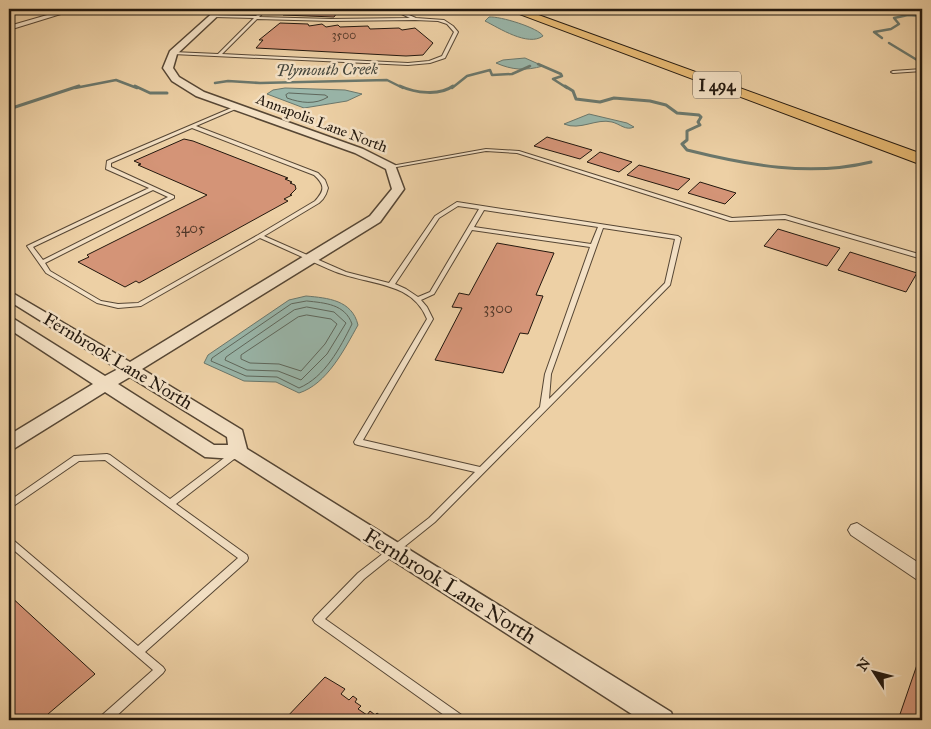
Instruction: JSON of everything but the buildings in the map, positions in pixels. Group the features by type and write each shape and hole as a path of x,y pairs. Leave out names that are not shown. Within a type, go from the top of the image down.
{"highway":[{"name":"I 494","path":"512,9 922,160"},
{"name":"I 494","path":"539,9 922,145"}],"street":[{"path":"9,28 74,9"},
{"path":"173,53 217,12"},
{"name":"Annapolis Lane North","path":"9,443 374,219 398,190 391,167 358,151 185,87 175,79 168,68 168,63 173,53"},
{"name":"Fernbrook Lane North","path":"9,295 236,434 238,452"},
{"name":"Fernbrook Lane North","path":"9,322 211,452 238,452 662,720"},
{"path":"857,530 922,574"}],"lane":[{"path":"219,55 265,9"},
{"path":"393,9 416,19"},
{"path":"173,53 408,64 430,62 444,58 456,32 452,25 441,20 331,20 256,17 217,12"},
{"path":"893,72 922,70"},
{"path":"41,263 172,197 112,171 106,165 115,159 236,107"},
{"path":"152,188 30,246 48,272 99,302 118,306 139,305 260,236 317,202 325,195 327,187 324,181 316,174 191,126"},
{"path":"391,167 486,150 517,152 732,220 786,217 922,257"},
{"path":"391,285 437,217 457,204 678,238 668,284 432,520 361,576 318,620 459,720"},
{"path":"418,299 432,293 482,208"},
{"path":"544,407 548,374 601,226"},
{"path":"471,228 593,246"},
{"path":"260,236 344,273 391,285 408,292 426,307 430,319 358,442 481,470"},
{"path":"170,504 238,452"},
{"path":"9,506 77,458 107,457 244,558 138,652"},
{"path":"12,544 160,670 105,720"}],"water":[{"path":"489,17 502,18 519,23 543,36 537,39 522,38 485,21"},
{"path":"525,58 543,66 519,69 496,63 503,60"},
{"path":"285,88 345,90 362,94 347,101 304,108 267,94 273,90"},
{"path":"589,114 627,123 634,127 626,128 606,121 576,126 564,124"},
{"path":"306,296 331,299 345,305 355,317 358,325 334,365 309,389 299,393 276,382 244,381 204,363 208,355 289,300"}],"waterway":[{"name":"Plymouth Creek","path":"882,38 874,32 891,29 899,24 894,18 908,15 922,16"},
{"name":"Plymouth Creek","path":"889,43 922,63"},
{"name":"Plymouth Creek","path":"538,64 561,74 562,76 553,79 567,88"},
{"name":"Plymouth Creek","path":"452,88 467,76 490,70 492,75 512,74 530,66"},
{"name":"Plymouth Creek","path":"75,88 116,80 137,88"},
{"name":"Plymouth Creek","path":"215,83 228,81 260,83 387,80 403,88"},
{"name":"Plymouth Creek","path":"9,109 79,86"},
{"name":"Plymouth Creek","path":"135,86 150,93 167,93"},
{"name":"Plymouth Creek","path":"400,86 427,92 441,91 453,86"},
{"name":"Plymouth Creek","path":"565,86 573,91 576,99 600,102 614,98 650,101 666,105 677,113 699,115 701,117 698,122 700,125 687,131 687,140 682,144 687,150 756,164 802,169 825,169 871,162"}]}
